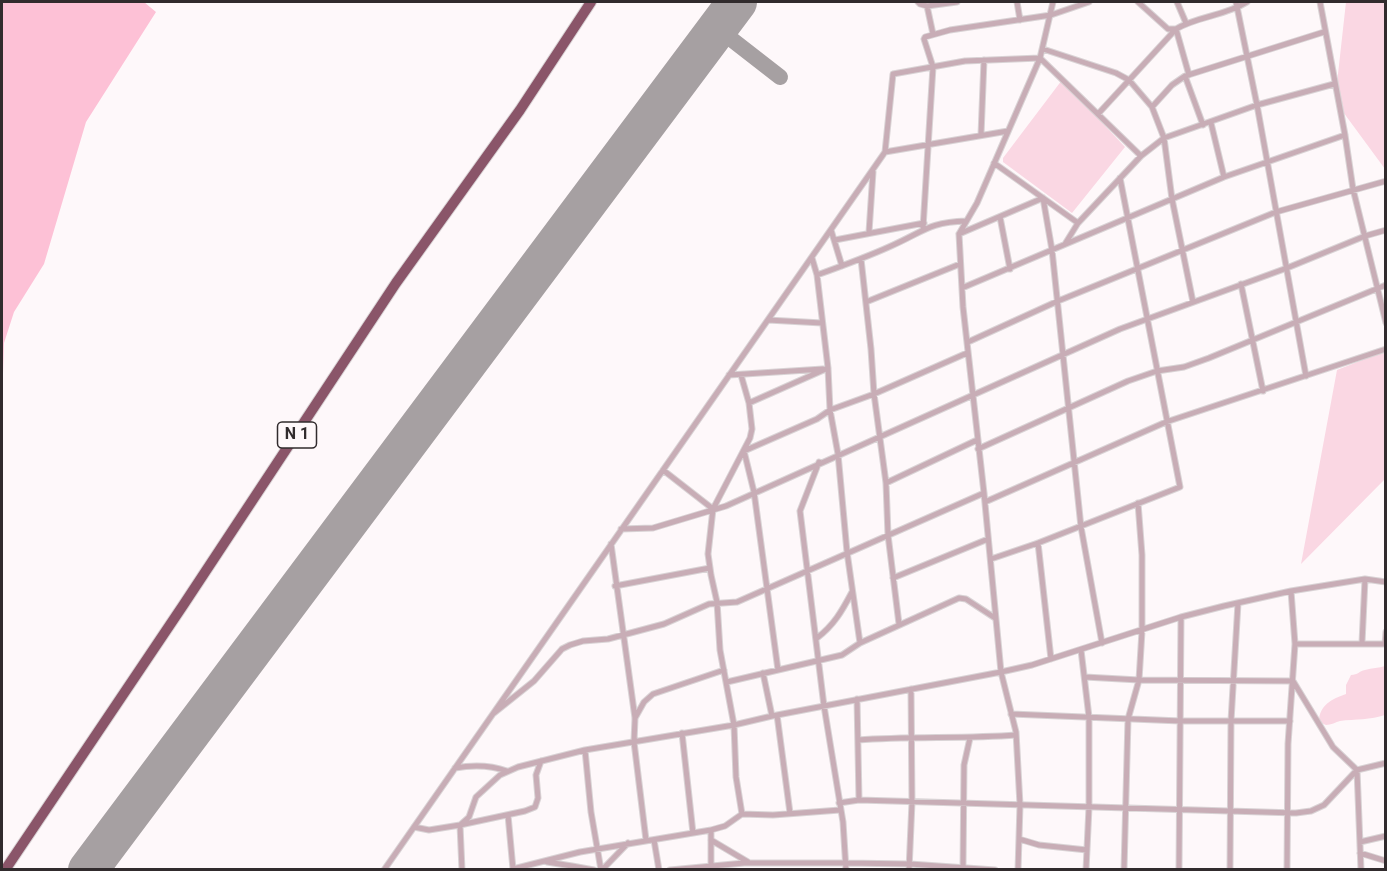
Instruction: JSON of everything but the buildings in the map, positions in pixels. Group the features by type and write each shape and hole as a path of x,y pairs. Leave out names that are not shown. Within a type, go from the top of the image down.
{"highway":[{"name":"N 1","path":"5,870 396,284 476,174 591,2"}],"street":[{"path":"918,2 927,6 957,2"},
{"path":"1017,2 1020,20"},
{"path":"1018,870 1020,805 1016,735 1000,672 991,559 967,353 959,234 977,203 1040,58 1053,2"},
{"path":"923,226 933,67 924,39 933,34 962,28 1051,15 1089,2"},
{"path":"1138,2 1168,28 1176,29"},
{"path":"1177,2 1186,23"},
{"path":"1098,114 1176,29 1186,23 1246,2"},
{"path":"1320,2 1334,84 1346,135 1353,189 1386,323"},
{"path":"1237,5 1298,320 1306,376"},
{"path":"927,6 933,34"},
{"path":"1176,29 1187,75 1203,125"},
{"path":"1152,107 1174,83 1187,75 1324,32"},
{"path":"1043,49 1116,73 1129,80 1152,107 1164,138 1172,199 1193,302"},
{"path":"384,870 885,152 893,74 984,60 1040,58 1141,156"},
{"path":"981,135 984,60"},
{"path":"1064,245 1078,223 1120,178 1141,156 1164,138 1257,105 1334,84"},
{"path":"1211,123 1224,177"},
{"path":"885,152 1008,131"},
{"path":"962,288 1224,177 1346,135"},
{"path":"994,163 1078,223"},
{"path":"869,232 873,170"},
{"path":"991,559 1081,527 1180,487 1120,178"},
{"path":"968,342 1058,301 1276,212 1386,181"},
{"path":"959,234 1042,198"},
{"path":"1042,198 1052,250 1081,527 1102,643"},
{"path":"1000,217 1010,269"},
{"path":"835,240 869,232 949,221 966,221"},
{"path":"817,275 893,245 923,226"},
{"path":"831,230 842,266"},
{"path":"621,529 652,528 738,501 819,462 1120,329 1386,230"},
{"path":"812,258 817,275 828,368 830,410 838,454 860,643"},
{"path":"861,259 899,624"},
{"path":"866,302 960,264"},
{"path":"1241,284 1263,391"},
{"path":"978,449 1157,371 1184,367 1386,285"},
{"path":"768,320 822,323"},
{"path":"985,502 1166,422 1386,349"},
{"path":"744,451 816,419 830,410 874,394 967,353"},
{"path":"729,375 828,368"},
{"path":"749,403 828,368"},
{"path":"741,375 749,403 752,429 744,451 713,509 712,530 707,548 734,725 736,777 741,814"},
{"path":"886,483 977,440"},
{"path":"744,451 754,492 778,669"},
{"path":"819,462 800,511 846,866"},
{"path":"663,470 713,509"},
{"path":"490,717 534,681 562,649 583,641 608,639 664,624 717,602 737,602 984,494"},
{"path":"1125,870 1128,719 1139,680 1142,631 1142,555 1138,503"},
{"path":"893,578 988,538"},
{"path":"1038,543 1051,659"},
{"path":"610,544 635,718 634,742 646,840"},
{"path":"615,586 710,568"},
{"path":"460,825 469,817 476,796 507,771 541,760 585,750 734,725 774,715 1000,672 1081,650 1181,617 1291,591 1365,579 1386,582"},
{"path":"1362,643 1365,579"},
{"path":"817,638 838,618 853,591"},
{"path":"1287,870 1290,721 1295,644 1291,591"},
{"path":"727,682 844,655 860,643 899,624 963,598 996,618"},
{"path":"1230,870 1230,721 1238,603"},
{"path":"1179,870 1181,617"},
{"path":"1295,644 1385,644 1386,632"},
{"path":"1081,650 1089,717 1086,870"},
{"path":"635,718 644,702 653,694 724,670"},
{"path":"764,673 774,715 790,813"},
{"path":"1084,677 1139,680 1293,681"},
{"path":"1293,681 1333,747 1357,770 1361,870"},
{"path":"909,867 912,802 911,689"},
{"path":"857,699 859,800"},
{"path":"1011,714 1181,721 1290,721"},
{"path":"682,733 693,833"},
{"path":"858,740 1016,735"},
{"path":"963,868 964,765 970,738"},
{"path":"585,750 591,812 601,870"},
{"path":"414,827 429,830 460,825 535,807 538,798 536,776 541,760"},
{"path":"839,803 859,800 1287,814 1311,811 1323,805 1357,770 1386,763"},
{"path":"454,768 496,767 507,771"},
{"path":"508,815 513,869 597,849 711,830 731,823 741,814 840,810"},
{"path":"460,825 462,870"},
{"path":"711,830 711,868"},
{"path":"1360,842 1386,836"},
{"path":"1019,839 1039,845 1087,850"},
{"path":"654,840 659,870"},
{"path":"711,840 749,863"},
{"path":"601,870 628,843"},
{"path":"1360,853 1386,861"},
{"path":"543,862 569,868 594,870"},
{"path":"670,870 749,863 801,867 994,870"}],"shaded area":[{"path":"2,2 144,2 156,12 86,122 44,264 14,312 4,343 2,404"},
{"path":"1346,2 1385,2 1385,169 1335,101"},
{"path":"1062,80 1125,147 1072,213 1003,162 1003,158"},
{"path":"1385,351 1385,479 1301,564 1337,370"},
{"path":"1385,666 1385,715 1369,719 1340,721 1328,725 1319,722 1324,707 1346,694 1346,685 1351,675"}],"taxiway":[{"path":"717,28 780,77"}],"runway":[{"path":"88,870 737,2"}]}
